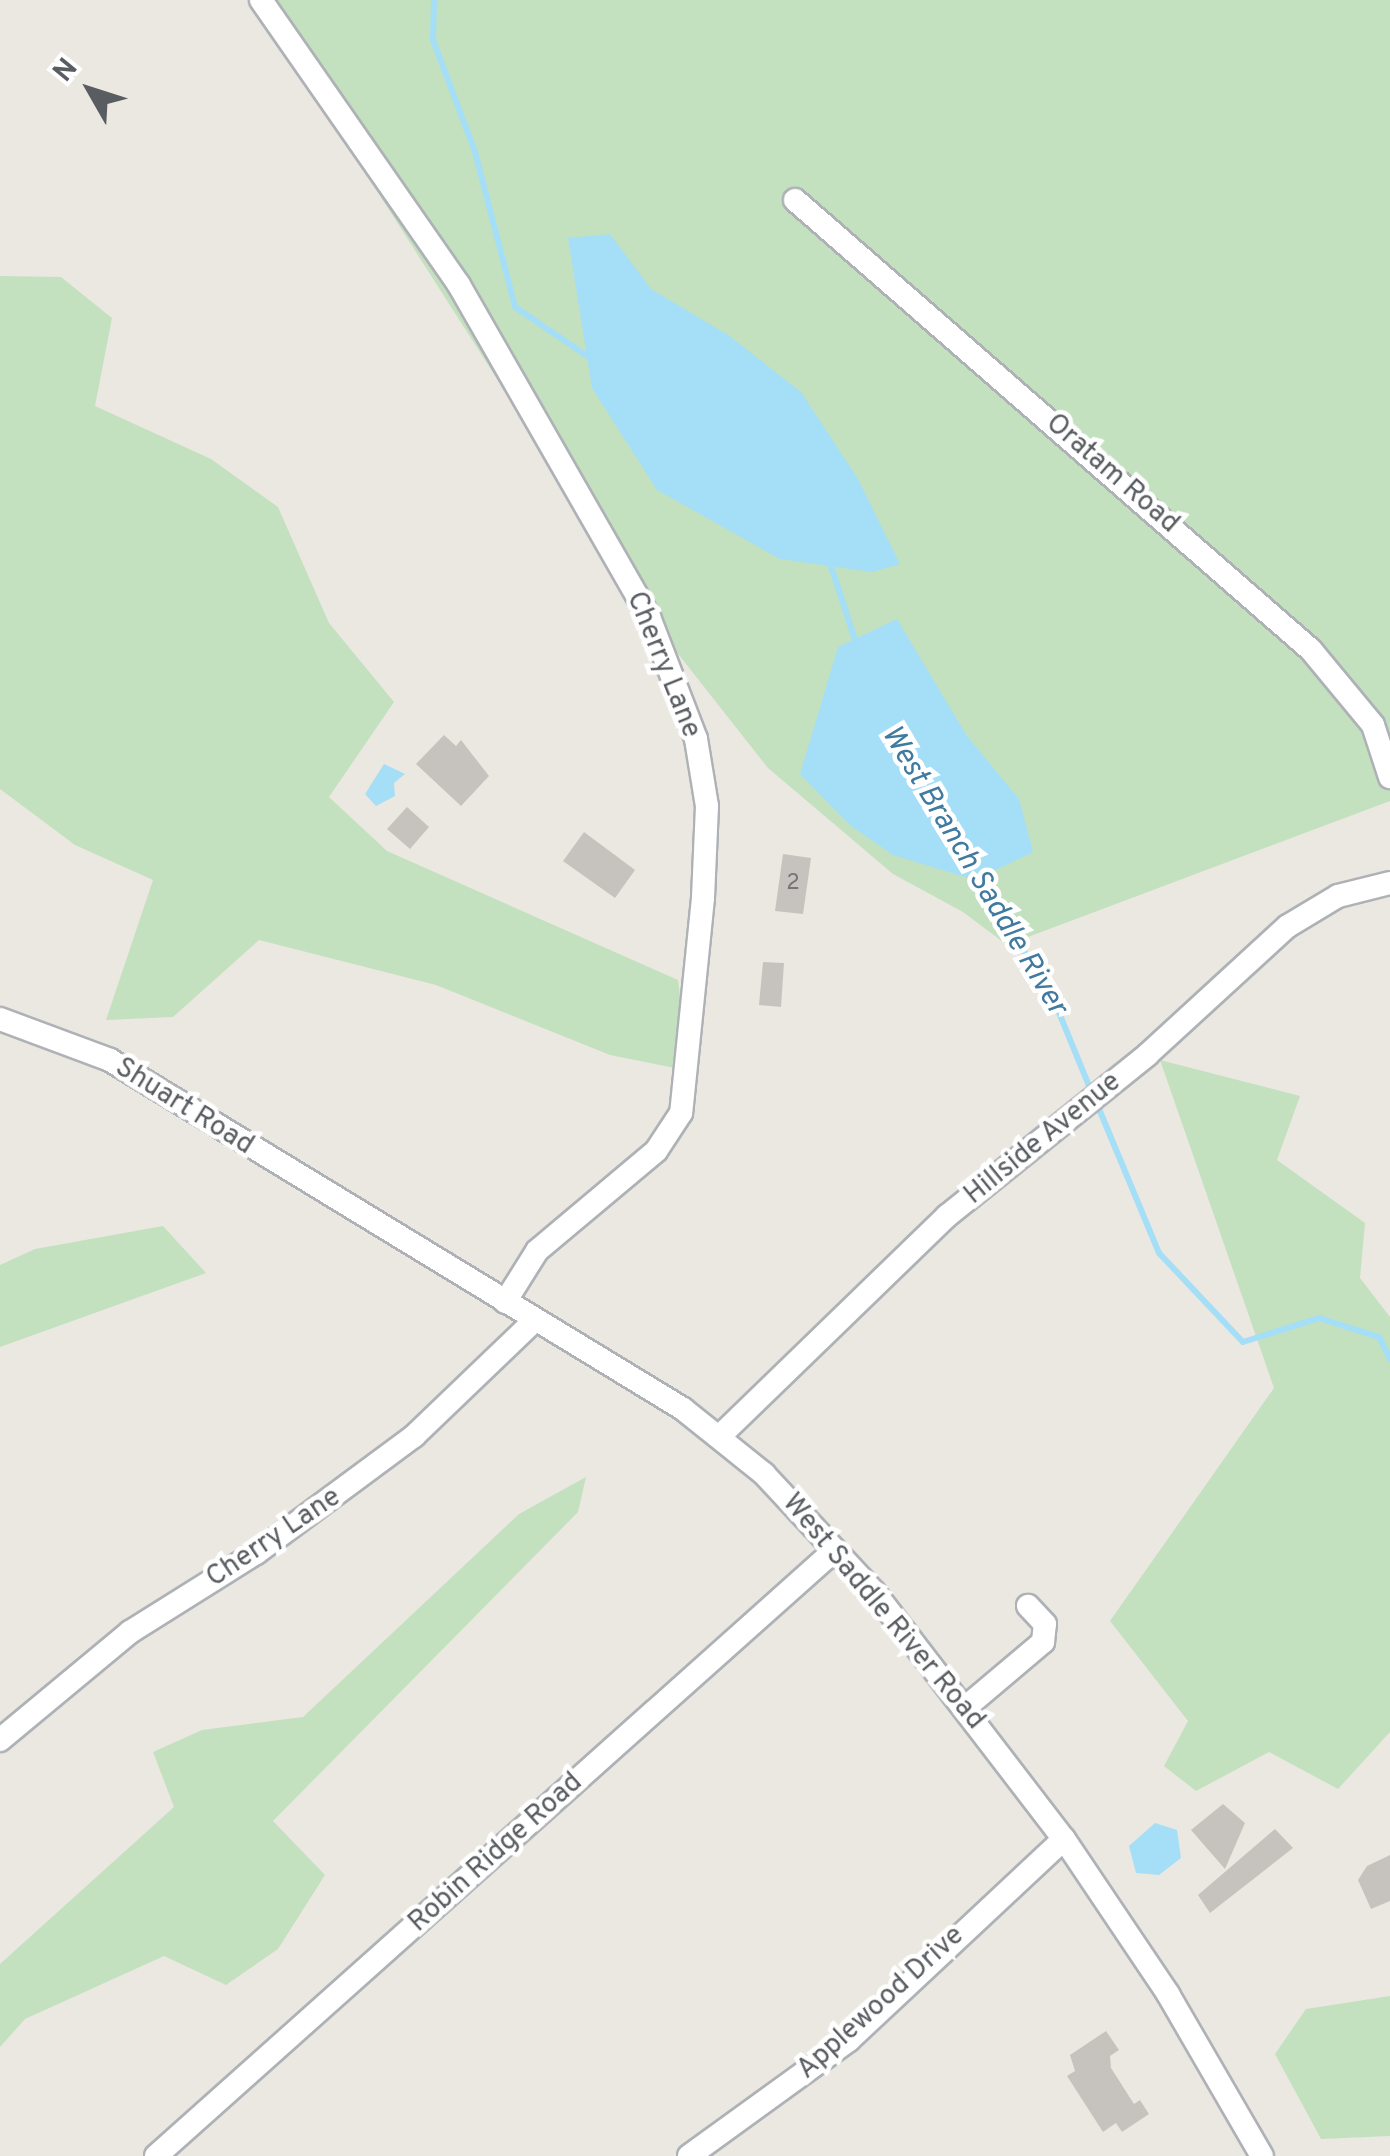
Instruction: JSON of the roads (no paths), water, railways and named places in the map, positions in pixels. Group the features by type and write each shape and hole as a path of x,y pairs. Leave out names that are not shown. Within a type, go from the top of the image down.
{"street":[{"name":"Cherry Lane","path":"260,0 458,285 649,617 696,740 706,806 690,1071 682,1113 665,1140 537,1252 505,1302"},
{"name":"Oratam Road","path":"795,200 1312,650 1374,724 1390,777"},
{"name":"Hillside Avenue","path":"721,1435 947,1216 1072,1119 1288,926 1338,896 1390,883"},
{"name":"Shuart Road","path":"0,1019 110,1060 358,1216"},
{"name":"West Saddle River Road","path":"358,1216 721,1435 835,1550 966,1707 1064,1839 1168,1994 1262,2156"},
{"name":"Cherry Lane","path":"0,1740 130,1632 256,1554 400,1448 535,1320"},
{"name":"Robin Ridge Road","path":"156,2156 835,1550"},
{"path":"966,1707 1043,1642 1045,1624 1028,1606"},
{"name":"Applewood Drive","path":"689,2156 849,2040 1064,1839"}],"water":[{"path":"610,234 651,289 728,335 801,392 858,479 900,564 872,572 780,559 657,490 592,388 568,238"},
{"path":"897,619 967,736 1019,799 1033,852 975,880 893,855 851,826 800,774 838,647"},
{"path":"384,764 405,774 394,783 395,796 376,806 365,794"},
{"path":"1155,1823 1177,1830 1181,1858 1159,1875 1136,1873 1129,1846"}],"waterway":[{"name":"West Branch Saddle River","path":"434,0 433,40 475,152 515,307 593,360"},
{"name":"West Branch Saddle River","path":"829,560 856,643"},
{"name":"West Branch Saddle River","path":"977,875 1053,998 1092,1093"},
{"name":"West Branch Saddle River","path":"1097,1104 1159,1253 1243,1342 1319,1318 1379,1337 1390,1359"}]}
